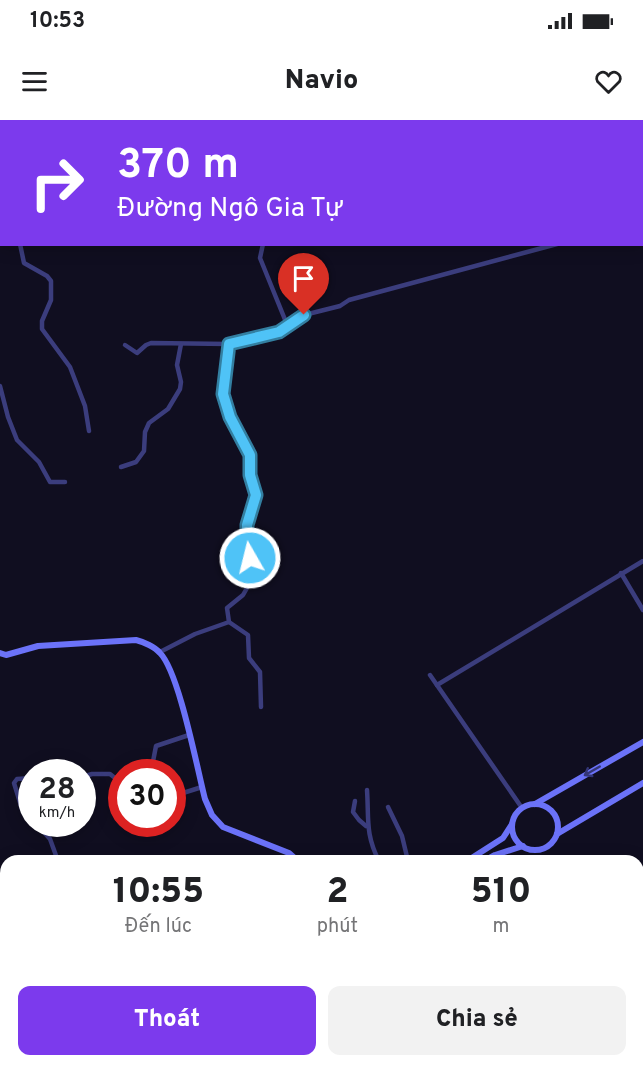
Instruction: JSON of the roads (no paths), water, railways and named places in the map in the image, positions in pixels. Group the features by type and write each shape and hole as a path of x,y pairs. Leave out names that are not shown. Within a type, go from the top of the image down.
{"street":[{"path":"20,246 24,263 47,276 51,281 51,300 42,321 42,329 70,367 86,409 89,431"},
{"path":"263,246 260,258 288,327"},
{"path":"126,345 137,353 148,343 229,344 270,335 288,327 304,315 340,306 354,299 550,246"},
{"path":"121,467 136,462 144,451 145,432 149,423 168,409 180,389 181,382 177,365 181,344"},
{"path":"229,344 223,388 224,400 250,455 250,475 256,495 246,529 251,561 249,587 227,609 229,622 248,634 249,658 260,672 261,708"},
{"path":"0,386 8,417 18,442 39,462 50,482 65,482"},
{"path":"437,685 643,561"},
{"path":"621,573 643,609"},
{"path":"160,652 195,634 229,622"},
{"path":"0,660 3,654 38,646 136,640 160,652 172,674 202,787 212,815 223,827 291,855"},
{"path":"430,675 522,808"},
{"path":"154,759 156,747 189,735"},
{"path":"535,804 548,808 554,813 557,819 557,834 554,840 543,848 530,849 517,840 513,833 516,815 522,808 535,804 643,742"},
{"path":"18,780 14,783 18,796"},
{"path":"557,834 643,783"},
{"path":"186,792 202,787"},
{"path":"367,790 366,826 376,855"},
{"path":"355,801 353,812 366,826"},
{"path":"388,807 402,836 407,855"},
{"path":"476,855 502,838 513,824"},
{"path":"49,837 55,855"},
{"path":"495,855 524,846"}]}
